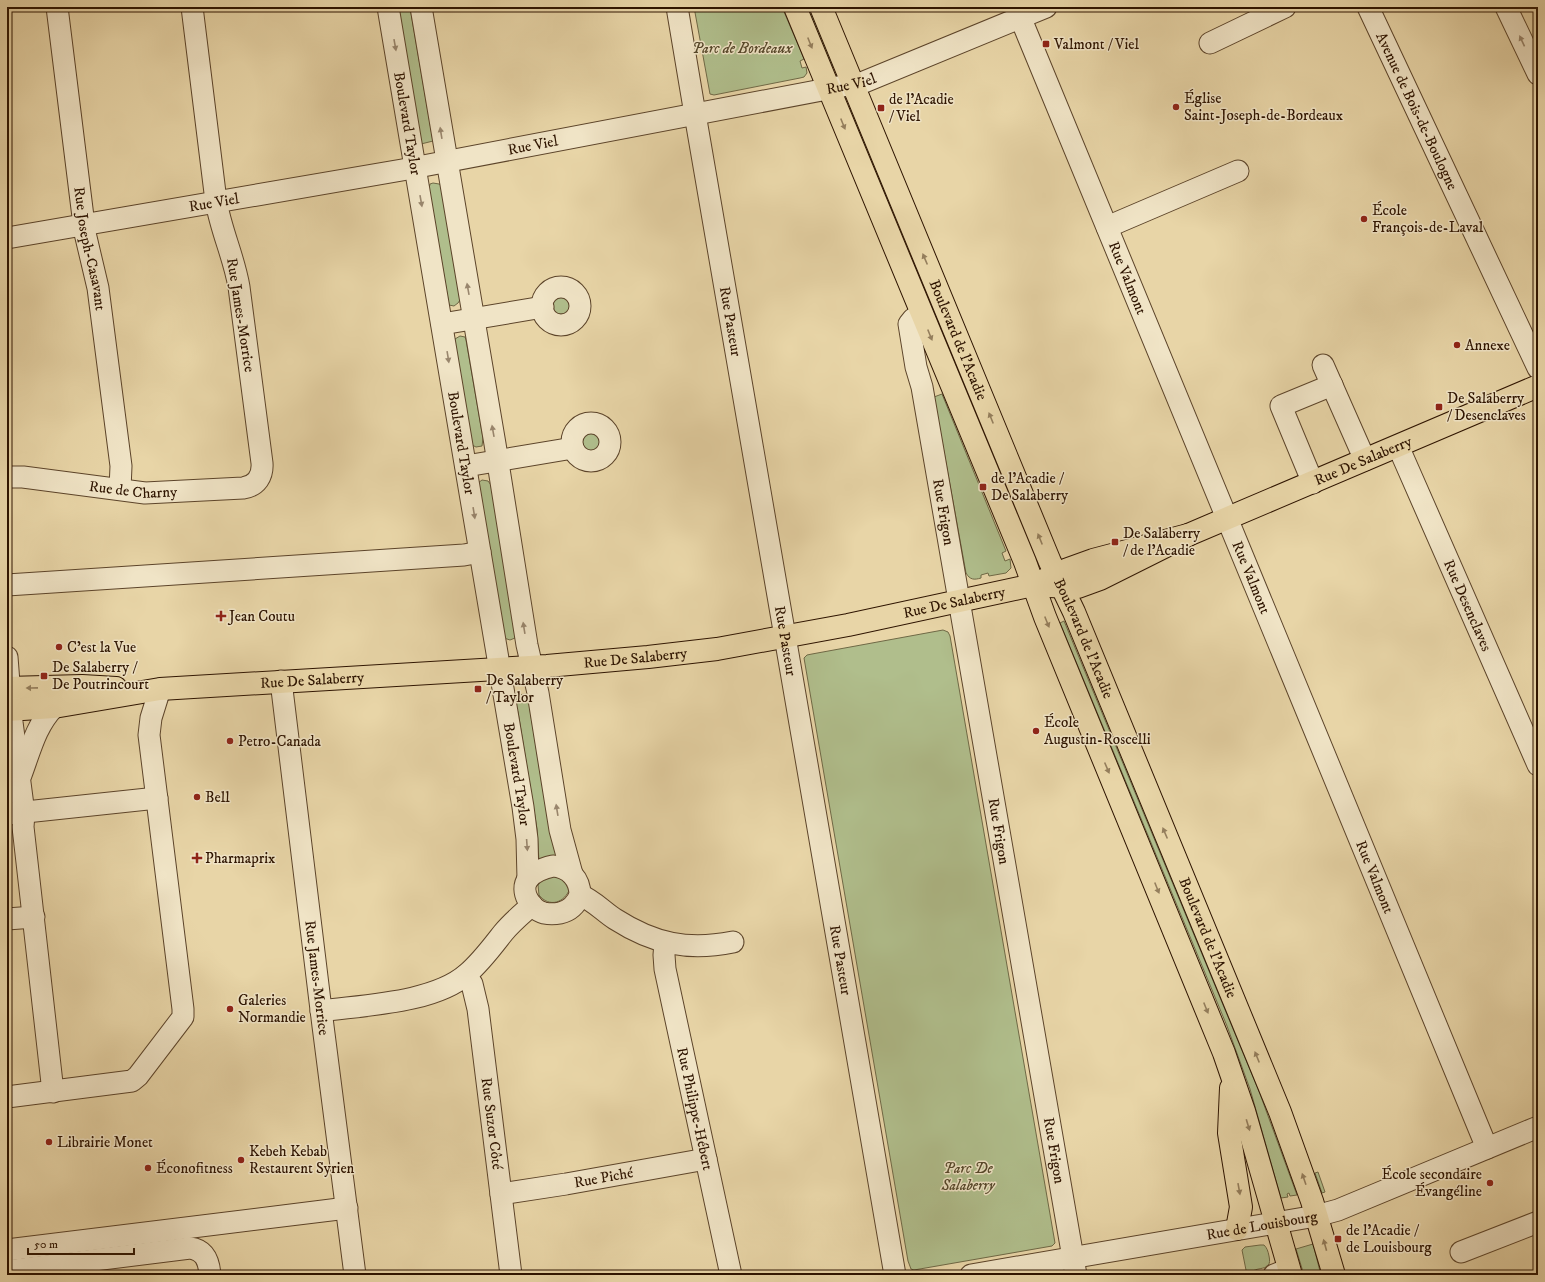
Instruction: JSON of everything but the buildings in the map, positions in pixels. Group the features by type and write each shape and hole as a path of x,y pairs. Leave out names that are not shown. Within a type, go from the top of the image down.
{"main road":[{"name":"Boulevard de l'Acadie","path":"795,7 1214,1026 1232,1075 1276,1223 1285,1273"},
{"name":"Boulevard de l'Acadie","path":"821,7 1058,580 1074,612 1270,1088 1298,1163 1334,1275"},
{"name":"Rue De Salaberry","path":"9,710 54,707 160,689 532,667 678,654 786,638 1058,580 1078,587 1100,579 1188,536 1538,386"},
{"name":"Rue De Salaberry","path":"8,688 82,686 160,689"},
{"path":"1232,1075 1229,1133 1241,1207 1237,1229"}],"street":[{"name":"Rue Joseph-Casavant","path":"57,7 84,224 87,243 96,275 100,302 121,466 120,489"},
{"name":"Rue James-Morrice","path":"192,7 216,201 221,225 235,264 240,287 262,463 262,473 258,481"},
{"name":"Boulevard Taylor","path":"388,7 526,828 528,879"},
{"name":"Boulevard Taylor","path":"421,7 446,162 498,461 527,645 538,693 560,830 572,874"},
{"name":"Rue Pasteur","path":"677,7 895,1275"},
{"name":"Rue Viel","path":"7,238 415,168 853,84 870,80 1018,13 1046,7"},
{"path":"1210,43 1285,7"},
{"name":"Avenue de Bois-de-Boulogne","path":"1368,7 1533,343 1538,368"},
{"path":"1506,7 1538,74"},
{"name":"Rue Valmont","path":"1018,13 1487,1148"},
{"path":"1106,227 1238,171"},
{"path":"442,324 543,307"},
{"name":"Rue Frigon","path":"922,314 911,320 909,325 916,367 922,387 960,602 1074,1266"},
{"path":"922,387 929,380 968,363"},
{"path":"1323,365 1327,387 1360,463"},
{"path":"1313,483 1280,406 1327,387"},
{"name":"Rue Desenclaves","path":"1398,446 1538,765"},
{"path":"466,466 573,448"},
{"name":"Rue de Charny","path":"7,477 23,477 154,493 243,488 251,486 258,481"},
{"path":"7,585 464,555 480,552"},
{"path":"7,657 9,710 19,779 15,814 23,827 53,1092"},
{"name":"Rue James-Morrice","path":"281,681 355,1275"},
{"path":"7,1097 53,1092 132,1080 138,1076 183,1017 149,735 151,718 160,689"},
{"path":"19,779 39,728 46,716 54,707"},
{"path":"15,814 157,798"},
{"path":"553,866 561,867 572,874 578,883 580,895 573,906 565,912 545,913 535,908 527,898 526,883 528,879 540,870 553,866"},
{"path":"580,895 636,932 665,943 690,946 733,942"},
{"path":"321,1010 411,998 444,988 466,975 488,953 512,924 532,905"},
{"path":"7,920 34,917"},
{"name":"Rue Philippe-Hébert","path":"665,943 665,970 731,1275"},
{"name":"Rue Suzor Côté","path":"466,975 472,984 478,1009 511,1275"},
{"name":"Rue de Louisbourg","path":"971,1275 1074,1266 1237,1229 1316,1216 1338,1210 1538,1127"},
{"name":"Rue Piché","path":"501,1194 580,1182 706,1159"},
{"path":"7,1250 347,1208"},
{"path":"1461,1252 1538,1222"},
{"path":"7,1271 190,1248 197,1250 204,1255 208,1262 210,1275"}],"green space":[{"path":"398,7 410,7 433,141 421,144"},
{"name":"Parc de Bordeaux","path":"694,7 782,7 804,59 800,61 802,68 806,67 807,73 804,77 800,78 714,95 710,94"},
{"path":"802,7 813,7 837,65 828,69"},
{"path":"853,105 954,347 945,351 845,109"},
{"path":"433,183 441,185 460,300 454,306 449,305 429,189 430,184"},
{"path":"563,296 570,301 571,308 566,314 558,314 554,310 553,302 557,298"},
{"path":"460,336 465,337 466,340 483,438 482,446 476,447 472,445 454,341"},
{"path":"942,394 1006,551 1002,553 1005,561 1010,559 1011,568 1006,573 989,576 988,573 981,575 981,578 974,579 969,577 966,573 934,397"},
{"path":"590,433 597,434 600,440 598,448 593,451 586,450 582,443 583,437"},
{"path":"482,480 488,481 491,485 515,632 515,638 510,640 504,638 478,483"},
{"path":"1064,621 1260,1094 1297,1195 1290,1196 1289,1193 1287,1194 1288,1197 1281,1198 1250,1089 1227,1026 1060,623"},
{"name":"Parc De Salaberry","path":"943,630 948,632 950,636 1055,1243 1052,1246 914,1270 911,1269 908,1261 804,658 807,655"},
{"path":"531,694 530,710 548,820 557,857 539,861 537,829 518,712 511,695"},
{"path":"560,874 570,888 568,893 561,900 556,902 547,902 539,895 538,885 541,880"},
{"path":"1318,1172 1325,1192 1322,1193 1315,1173"},
{"path":"1313,1244 1321,1275 1304,1275 1296,1249"},
{"path":"1264,1245 1267,1250 1270,1262 1266,1267 1255,1270 1247,1275 1242,1250 1245,1247"}],"place":[{"name":"Valmont / Viel","path":"1046,44"},
{"name":"Église Saint-Joseph-de-Bordeaux","path":"1176,107"},
{"name":"de l'Acadie / Viel","path":"881,108"},
{"name":"École François-de-Laval","path":"1364,219"},
{"name":"Annexe","path":"1457,345"},
{"name":"De Salaberry / Desenclaves","path":"1439,407"},
{"name":"de l'Acadie / De Salaberry","path":"983,487"},
{"name":"De Salaberry / de l'Acadie","path":"1115,542"},
{"name":"Jean Coutu","path":"221,616"},
{"name":"C'est la Vue","path":"59,647"},
{"name":"De Salaberry / De Poutrincourt","path":"44,676"},
{"name":"De Salaberry / Taylor","path":"478,689"},
{"name":"École Augustin-Roscelli","path":"1036,731"},
{"name":"Petro-Canada","path":"230,741"},
{"name":"Bell","path":"197,797"},
{"name":"Pharmaprix","path":"197,858"},
{"name":"Galeries Normandie","path":"230,1009"},
{"name":"Librairie Monet","path":"49,1142"},
{"name":"Kebeh Kebab Restaurent Syrien","path":"241,1160"},
{"name":"Éconofitness","path":"148,1168"},
{"name":"École secondaire Évangéline","path":"1490,1183"},
{"name":"de l'Acadie / de Louisbourg","path":"1338,1239"}]}
